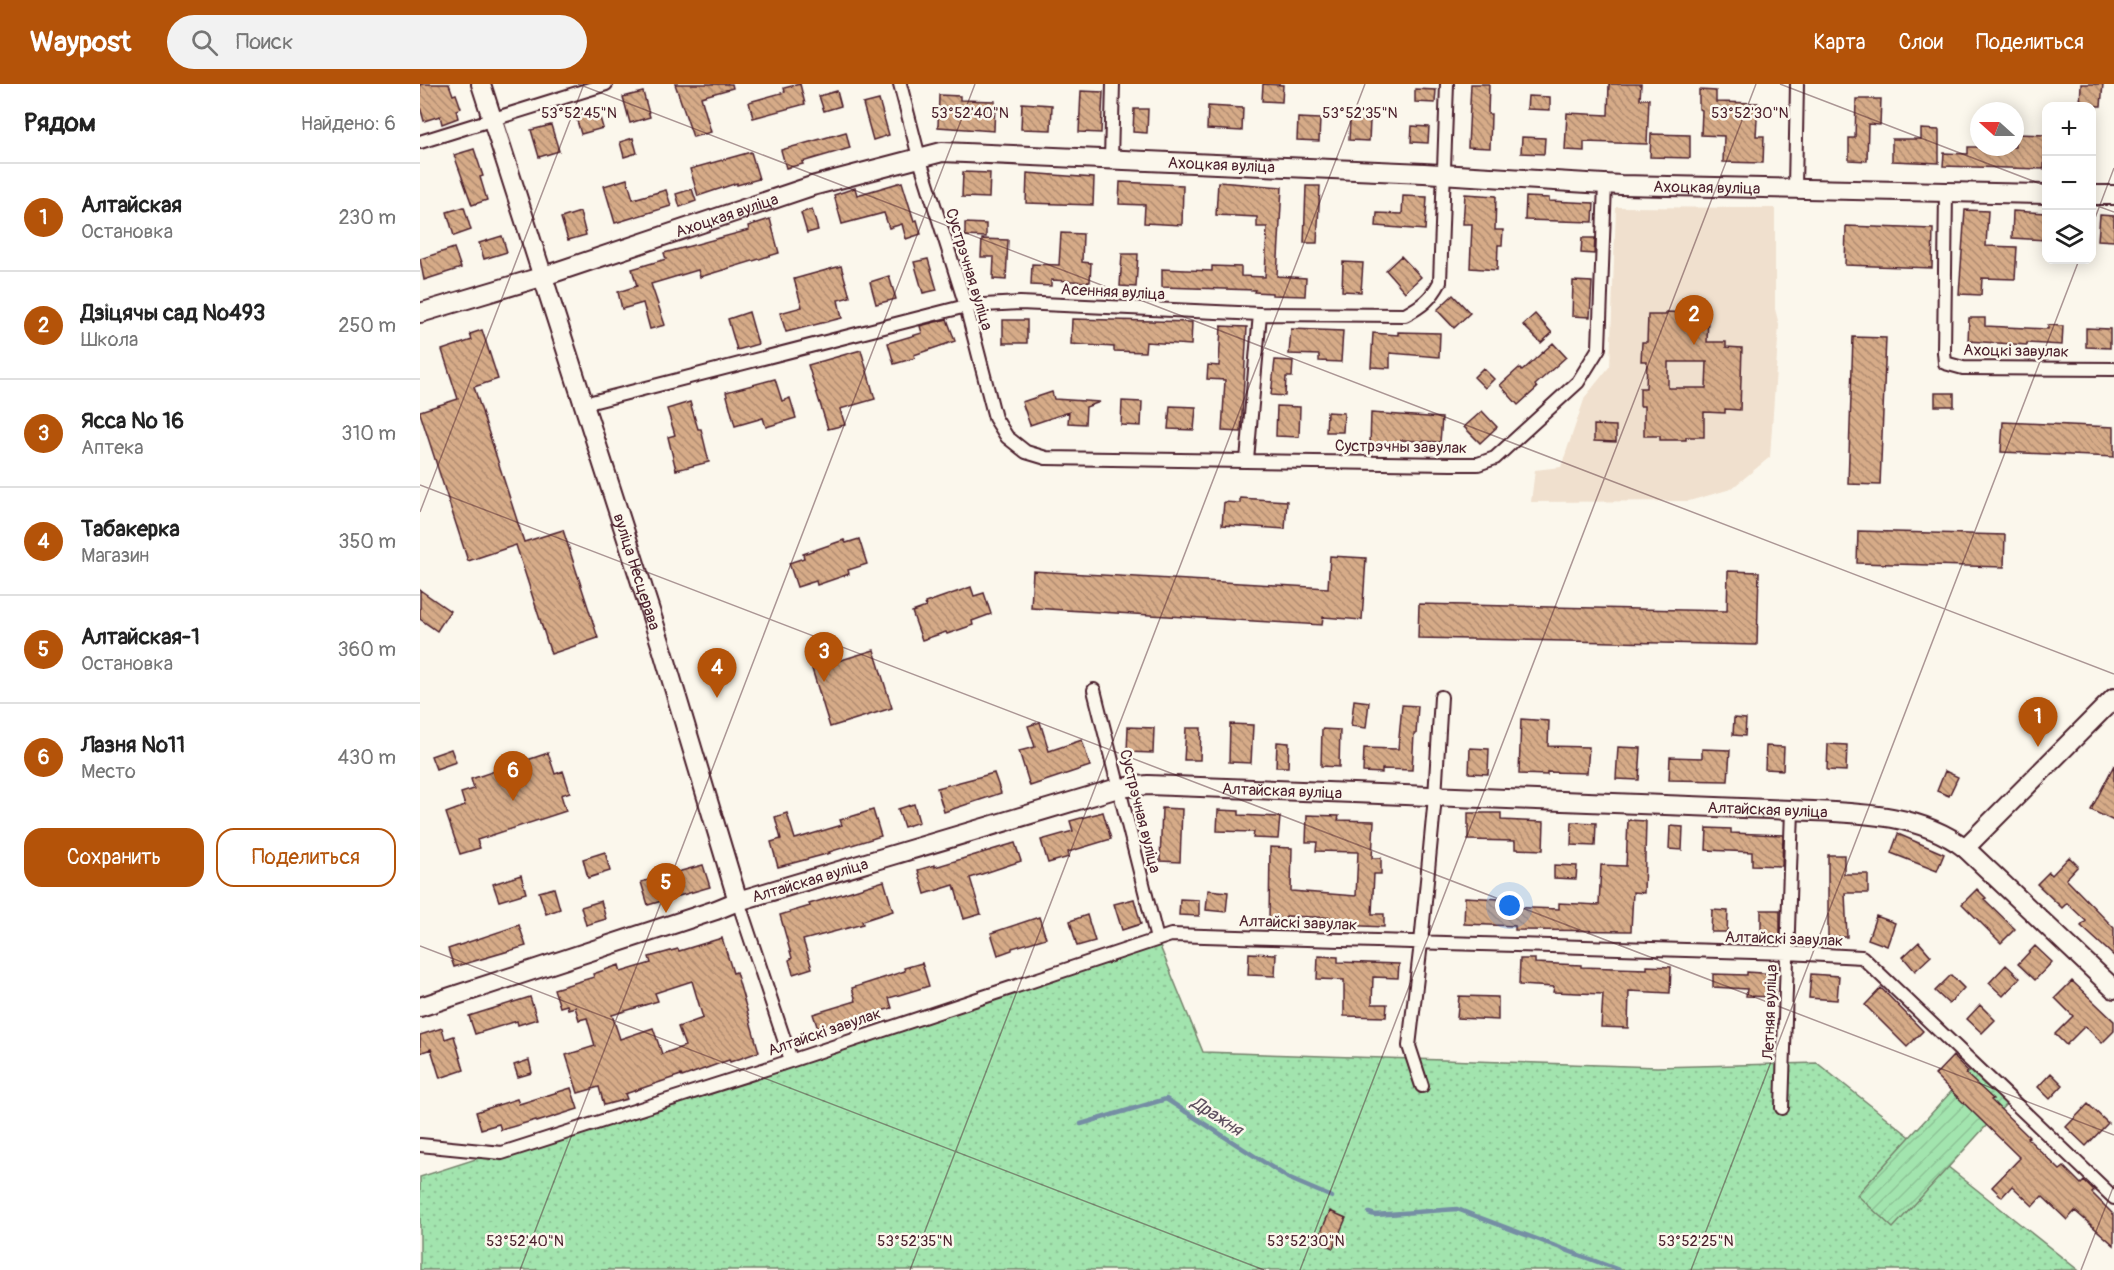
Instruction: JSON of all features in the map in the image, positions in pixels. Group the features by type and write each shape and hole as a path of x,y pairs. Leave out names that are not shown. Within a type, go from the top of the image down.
{"main road":[{"name":"вуліца Несцерава","path":"481,84 541,277 662,648 738,901"},
{"name":"Ахоцкая вуліца","path":"420,313 541,277 812,186 942,152 1693,188 2042,194"},
{"path":"2096,195 2114,195"},
{"path":"1965,848 2114,698"},
{"name":"Алтайская вуліца","path":"420,1008 738,901 1118,788 1148,785 1792,810 1854,813 1896,819 1918,824 1949,836 1965,848 2114,989"}],"street":[{"path":"420,142 606,84"},
{"name":"Сустрэчная вуліца","path":"900,84 919,157 966,306 995,418 1007,437 1026,452"},
{"path":"1111,159 1113,84"},
{"name":"Асенняя вуліца","path":"584,404 966,306 1020,303 1260,314 1405,315 1417,309 1432,296 1440,282 1447,84"},
{"path":"1795,188 1797,84"},
{"name":"Сустрэчны завулак","path":"1026,452 1046,458 1461,464 1478,464 1495,458 1578,382 1599,348 1605,184"},
{"name":"Ахоцкі завулак","path":"1946,191 1945,363 1963,368 2114,369"},
{"path":"1247,460 1260,314"},
{"name":"Сустрэчная вуліца","path":"1094,690 1157,939"},
{"path":"1422,1086 1409,1046 1422,943 1441,697"},
{"name":"Летняя вуліца","path":"1782,1108 1792,810"},
{"name":"вуліца Несцерава","path":"738,901 791,1060"},
{"name":"Алтайскі завулак","path":"420,1145 502,1153 1171,935 1787,953 1862,957 2114,1198"}],"shaded area":[{"path":"1616,207 1775,208 1775,309 1779,325 1770,457 1731,489 1689,501 1531,502 1535,470 1561,467 1585,397 1610,366"}],"green space":[{"path":"1157,939 1203,1052 1657,1067 1817,1063 2078,1270 420,1270 420,1177"},
{"path":"1970,1071 2006,1104 1893,1228 1857,1195"}],"building":[{"path":"420,84 449,84 461,108 456,110 458,118 442,124 440,116 424,121 420,107"},
{"path":"675,84 732,84 733,88 701,97 711,132 693,137"},
{"path":"800,84 805,104 753,118 749,102 785,92 784,88"},
{"path":"1263,84 1283,85 1282,102 1262,101"},
{"path":"1471,84 1489,84 1490,148 1468,147"},
{"path":"1609,84 1641,84 1640,99 1649,99 1647,144 1584,142 1584,151 1565,150 1567,113 1608,115"},
{"path":"2081,84 2103,84 2101,106 2096,106 2096,102 2080,102"},
{"path":"1415,89 1436,90 1435,103 1415,102"},
{"path":"1699,90 1716,91 1716,102 1758,103 1756,136 1764,136 1763,163 1723,162 1724,136 1701,135 1702,110 1699,109"},
{"path":"837,91 841,106 824,111 819,96"},
{"path":"1081,91 1103,92 1101,133 1079,132"},
{"path":"643,92 650,117 630,123 623,97"},
{"path":"939,95 960,96 960,100 995,101 994,131 938,127"},
{"path":"1528,96 1550,97 1550,110 1527,109"},
{"path":"1856,99 1881,99 1880,125 1868,124 1867,161 1849,160 1849,138 1855,138"},
{"path":"879,100 889,135 873,140 863,104"},
{"path":"1022,103 1052,105 1051,130 1021,129"},
{"path":"1208,106 1243,108 1242,131 1207,129"},
{"path":"597,107 603,128 581,134 575,114"},
{"path":"1134,109 1148,109 1147,133 1133,132"},
{"path":"1298,118 1320,119 1319,141 1297,140"},
{"path":"1350,120 1370,121 1369,141 1349,140"},
{"path":"551,125 559,151 539,157 531,130"},
{"path":"1412,126 1429,127 1428,143 1411,142"},
{"path":"1921,129 1939,130 1939,163 1892,161 1892,139 1921,139"},
{"path":"846,132 850,148 786,168 781,150"},
{"path":"1651,134 1690,135 1690,158 1650,157"},
{"path":"2024,134 2042,135 2042,169 1943,166 1944,153 1968,154 1968,147 1970,147 1970,156 2024,156"},
{"path":"1522,137 1545,138 1544,154 1521,153"},
{"path":"633,138 637,153 624,157 620,142"},
{"path":"474,149 483,176 480,177 487,200 472,205 454,155"},
{"path":"751,152 759,179 737,185 737,183 698,196 690,169"},
{"path":"963,172 990,173 989,198 962,197"},
{"path":"1027,173 1094,178 1093,205 1026,203"},
{"path":"627,179 633,199 666,190 671,206 615,223 604,186"},
{"path":"902,182 914,221 917,220 921,234 906,239 902,224 889,228 884,213 842,224 834,195 855,188 857,195"},
{"path":"1120,182 1183,185 1182,225 1144,223 1145,205 1119,204"},
{"path":"1218,182 1282,187 1277,276 1306,278 1305,296 1272,295 1272,293 1254,292 1255,290 1162,287 1162,269 1212,271 1212,266 1241,267 1241,276 1265,277 1267,227 1257,227 1257,217 1216,215"},
{"path":"1306,186 1320,186 1317,243 1304,243"},
{"path":"692,189 696,201 680,207 676,194"},
{"path":"1465,194 1496,196 1495,230 1503,230 1502,245 1498,245 1497,270 1470,268 1472,224 1463,224"},
{"path":"1403,196 1427,197 1425,230 1376,226 1377,213 1402,214"},
{"path":"1526,197 1549,198 1549,201 1594,203 1593,222 1525,220"},
{"path":"464,207 471,230 454,236 447,212"},
{"path":"812,209 818,230 807,233 801,213"},
{"path":"1965,210 1988,211 1986,246 2017,247 2015,279 1982,278 1981,295 1959,294"},
{"path":"2013,211 2042,213 2042,240 2012,238"},
{"path":"580,212 586,235 568,240 561,218"},
{"path":"2100,215 2114,216 2114,241 2098,240"},
{"path":"770,219 779,253 700,277 698,270 651,284 665,325 650,329 643,303 622,309 618,292 637,286 632,269 666,259 664,253 749,230 748,226"},
{"path":"965,223 986,224 986,237 965,236"},
{"path":"1846,226 1933,229 1932,268 1845,265"},
{"path":"1061,233 1083,234 1082,262 1091,263 1090,282 1051,280 1051,286 1031,285 1032,264 1059,265"},
{"path":"502,236 507,252 484,259 479,243"},
{"path":"1582,238 1595,238 1594,254 1581,253"},
{"path":"982,239 1008,240 1006,280 993,279 994,257 981,257"},
{"path":"454,248 461,268 424,280 420,259"},
{"path":"1122,254 1138,254 1136,287 1120,286"},
{"path":"1401,256 1421,277 1405,292 1386,270"},
{"path":"928,259 937,290 923,293 914,262"},
{"path":"1343,262 1363,263 1361,292 1342,291"},
{"path":"841,266 850,297 838,300 842,318 786,332 780,313 802,307 794,279"},
{"path":"889,276 896,299 876,304 870,282"},
{"path":"1573,281 1592,282 1590,317 1572,316"},
{"path":"1453,295 1470,313 1454,328 1437,310"},
{"path":"749,312 758,344 737,350 728,319"},
{"path":"1666,312 1708,316 1707,342 1726,342 1726,347 1742,348 1740,410 1725,409 1725,413 1704,412 1704,437 1660,440 1660,436 1644,436 1644,406 1640,406 1640,388 1646,388 1647,361 1641,361 1642,342 1647,342 1648,315 1666,315","holes":["1668,362 1707,362 1706,388 1668,388"]},
{"path":"1535,314 1552,333 1541,343 1523,325"},
{"path":"1969,318 1985,318 1985,326 2048,329 2048,325 2063,326 2062,345 1968,341"},
{"path":"947,319 955,341 894,364 888,343 922,333 920,326"},
{"path":"1072,319 1192,322 1191,345 1146,342 1145,352 1114,351 1114,347 1071,344"},
{"path":"1003,320 1027,320 1027,343 1003,343"},
{"path":"1221,326 1247,327 1241,432 1222,431 1225,380 1207,379 1208,365 1219,366"},
{"path":"2086,328 2110,329 2110,348 2086,347"},
{"path":"1291,329 1343,331 1341,362 1319,361 1319,355 1289,354"},
{"path":"482,330 498,379 474,387 524,542 563,530 598,638 551,654 516,545 468,561 420,413 420,411 458,399 442,350 472,340 470,334"},
{"path":"1398,332 1440,333 1439,357 1390,353 1390,368 1371,367 1373,333 1398,335"},
{"path":"1853,337 1886,338 1880,485 1848,484"},
{"path":"1553,343 1566,357 1535,385 1537,388 1518,405 1500,385 1519,368 1522,371"},
{"path":"861,350 875,399 840,409 845,425 828,429 808,365"},
{"path":"1275,360 1293,361 1292,377 1286,377 1285,396 1271,395"},
{"path":"1483,368 1494,379 1485,388 1474,377"},
{"path":"775,379 782,401 790,398 796,418 766,427 763,418 735,426 726,392"},
{"path":"1052,392 1054,399 1100,402 1086,407 1085,424 1068,423 1069,412 1030,425 1022,402"},
{"path":"1935,393 1954,393 1954,406 1935,406"},
{"path":"1122,401 1142,402 1141,426 1121,425"},
{"path":"690,402 698,429 701,429 709,462 676,470 668,437 675,435 667,409"},
{"path":"1170,406 1196,407 1194,430 1168,429"},
{"path":"1277,406 1300,407 1299,437 1276,436"},
{"path":"1482,411 1497,427 1480,443 1464,427"},
{"path":"1327,412 1344,413 1343,432 1326,432"},
{"path":"1371,413 1442,418 1440,442 1401,440 1400,447 1370,445"},
{"path":"2003,422 2114,427 2114,457 2001,452"},
{"path":"1594,425 1616,426 1616,442 1594,441"},
{"path":"1240,498 1287,501 1285,529 1222,525 1224,502 1240,503"},
{"path":"1858,531 2005,535 2004,567 1857,563"},
{"path":"859,539 867,564 848,570 849,574 817,585 816,581 797,587 789,563 804,558 803,554 844,540 846,543"},
{"path":"1330,556 1366,558 1362,620 1323,617 1322,625 1031,608 1033,571 1328,588"},
{"path":"1728,571 1759,572 1757,645 1418,638 1419,604 1727,611"},
{"path":"971,587 974,596 984,593 991,614 972,621 973,625 922,640 912,612 926,607 925,603"},
{"path":"420,590 450,611 437,631 420,619"},
{"path":"874,650 892,708 830,727 812,669"},
{"path":"1354,700 1369,702 1366,728 1351,726"},
{"path":"1402,705 1418,706 1412,770 1382,769 1382,773 1363,772 1364,748 1398,749"},
{"path":"1734,718 1746,719 1745,736 1733,735"},
{"path":"1521,719 1549,721 1548,746 1589,747 1587,773 1519,774"},
{"path":"1040,722 1049,751 1082,740 1090,766 1030,786 1019,751 1035,747 1028,726"},
{"path":"1230,724 1253,725 1251,763 1229,762"},
{"path":"1128,727 1154,728 1153,753 1127,752"},
{"path":"1186,728 1201,728 1200,760 1184,760"},
{"path":"1322,729 1340,730 1339,767 1321,766"},
{"path":"1277,742 1289,743 1288,767 1276,767"},
{"path":"1828,744 1847,745 1846,771 1827,770"},
{"path":"1766,746 1784,747 1783,770 1765,769"},
{"path":"1618,747 1641,748 1639,780 1616,779"},
{"path":"1470,748 1489,749 1488,774 1469,773"},
{"path":"451,749 456,762 436,769 431,756"},
{"path":"1702,749 1730,750 1728,781 1669,780 1670,757 1702,758"},
{"path":"548,753 555,774 563,771 570,792 561,795 566,811 477,840 480,848 460,854 446,813 465,806 461,793 474,789 471,779"},
{"path":"2114,765 2114,821 2091,810"},
{"path":"1945,771 1958,777 1949,796 1937,791"},
{"path":"994,773 1001,793 944,812 937,788"},
{"path":"914,804 919,822 904,827 898,809"},
{"path":"1162,808 1182,809 1180,862 1160,861"},
{"path":"873,810 881,836 778,867 771,842 781,839 775,817 787,813 795,839 842,825 840,820"},
{"path":"1218,810 1239,811 1239,815 1280,817 1278,839 1253,838 1254,832 1217,831"},
{"path":"1103,812 1111,839 1068,852 1069,857 1048,863 1041,840 1073,831 1070,821"},
{"path":"1468,813 1501,813 1501,820 1544,822 1543,850 1515,849 1515,841 1468,840"},
{"path":"1307,815 1339,816 1338,820 1374,821 1372,858 1381,858 1381,874 1374,874 1372,914 1384,914 1384,927 1341,925 1341,918 1286,916 1285,920 1269,920 1270,847 1292,848 1291,891 1356,896 1358,852 1316,851 1317,842 1306,842"},
{"path":"1628,820 1646,821 1644,893 1633,892 1631,931 1515,930 1515,926 1464,924 1465,897 1500,899 1500,907 1559,909 1559,903 1599,905 1601,865 1626,866"},
{"path":"1572,822 1596,823 1595,846 1571,845"},
{"path":"1670,826 1683,827 1682,850 1669,849"},
{"path":"1707,828 1731,829 1731,833 1783,835 1782,866 1752,865 1752,852 1706,850"},
{"path":"1898,834 1944,854 1937,871 1891,853"},
{"path":"1015,843 1021,861 970,878 981,914 964,919 954,885 925,894 918,870"},
{"path":"605,852 610,871 588,878 583,859"},
{"path":"1828,855 1844,855 1844,874 1868,874 1868,893 1845,893 1847,937 1828,937"},
{"path":"2069,857 2078,866 2066,879 2114,928 2114,956 2081,926 2086,921 2067,903 2062,908 2037,884 2049,872 2052,875"},
{"path":"703,865 710,887 648,905 641,882"},
{"path":"1554,865 1577,866 1576,879 1554,878"},
{"path":"521,875 526,893 499,901 493,884"},
{"path":"884,881 893,911 862,921 863,924 803,940 812,968 793,974 789,960 792,958 780,915"},
{"path":"554,888 560,909 546,914 539,892"},
{"path":"1977,889 1986,898 1984,899 2015,929 2001,943 1962,904"},
{"path":"1208,890 1228,892 1226,912 1206,910"},
{"path":"1134,899 1141,924 1122,930 1114,904"},
{"path":"1180,899 1199,900 1199,916 1179,915"},
{"path":"601,901 606,919 586,925 581,907"},
{"path":"1712,910 1728,911 1727,932 1711,932"},
{"path":"1761,910 1780,910 1780,936 1761,936"},
{"path":"1087,915 1095,941 1077,946 1070,921"},
{"path":"1876,916 1895,923 1887,946 1868,939"},
{"path":"1039,917 1046,938 1012,948 998,955 991,933"},
{"path":"519,925 526,946 454,967 448,949"},
{"path":"722,938 733,973 736,972 759,1052 625,1094 627,1099 604,1105 599,1087 578,1093 566,1055 595,1046 587,1018 579,1020 575,1007 568,1009 567,1005 560,1007 554,989 594,977 593,974 619,965 621,972 651,963 649,957 678,949 679,951","holes":["692,981 703,1018 678,1027 685,1046 662,1054 653,1028 620,1039 612,1015 658,1001 655,993"]},
{"path":"1919,942 1931,956 1915,971 1903,957"},
{"path":"2035,946 2052,962 2035,980 2018,964"},
{"path":"1249,953 1276,954 1275,976 1248,975"},
{"path":"1318,956 1338,957 1338,962 1399,964 1398,978 1373,977 1372,1004 1387,1004 1386,1017 1344,1016 1344,980 1317,979"},
{"path":"1520,959 1535,959 1535,963 1581,965 1581,967 1647,969 1647,966 1671,967 1670,993 1629,991 1628,1028 1601,1027 1603,994 1553,992 1554,987 1519,985"},
{"path":"922,963 929,986 889,998 892,1008 818,1029 813,1014 856,1001 852,988 905,971 904,968"},
{"path":"2006,965 2020,978 2003,996 1989,983"},
{"path":"1747,972 1776,974 1775,997 1746,996 1747,989 1713,987 1713,974 1747,975"},
{"path":"1811,974 1839,976 1837,1000 1809,998"},
{"path":"1951,975 1964,988 1949,1004 1935,991"},
{"path":"2072,981 2114,1021 2114,1031 2102,1043 2085,1026 2066,1045 2055,1034 2073,1016 2055,998"},
{"path":"1881,988 1923,1031 1907,1047 1865,1005"},
{"path":"1459,996 1498,997 1498,1020 1457,1018"},
{"path":"530,997 537,1019 518,1025 517,1021 475,1034 469,1016"},
{"path":"1980,1005 1995,1020 1982,1033 1967,1019"},
{"path":"442,1028 445,1039 454,1036 464,1070 440,1078 431,1049 420,1053 420,1035"},
{"path":"1953,1056 1968,1071 1966,1074 1993,1099 1991,1100 2060,1170 2064,1167 2081,1184 2084,1181 2094,1191 2092,1193 2114,1215 2114,1245 2075,1211 2067,1220 2042,1196 2033,1206 2012,1186 2002,1197 1992,1187 2020,1158 1935,1075"},
{"path":"529,1060 532,1073 518,1077 514,1065"},
{"path":"2051,1073 2063,1085 2050,1099 2038,1087"},
{"path":"571,1088 578,1109 501,1130 499,1124 481,1129 476,1112 517,1099 519,1104"},
{"path":"2088,1104 2108,1123 2086,1146 2066,1127"},
{"path":"1330,1211 1346,1218 1333,1248 1317,1241"}],"waterway":[{"name":"Дражня","path":"1081,1124 1166,1099 1290,1179 1332,1197"},
{"name":"Дражня","path":"1369,1213 1375,1215 1457,1209 1619,1270"}],"place":[{"name":"Дзіцячы сад №493","path":"1694,345"},
{"name":"Ясса № 16","path":"824,682"},
{"name":"Табакерка","path":"717,698"},
{"name":"Алтайская","path":"2038,747"},
{"name":"Лазня №11","path":"513,801"},
{"name":"Алтайская-1","path":"666,913"}]}
